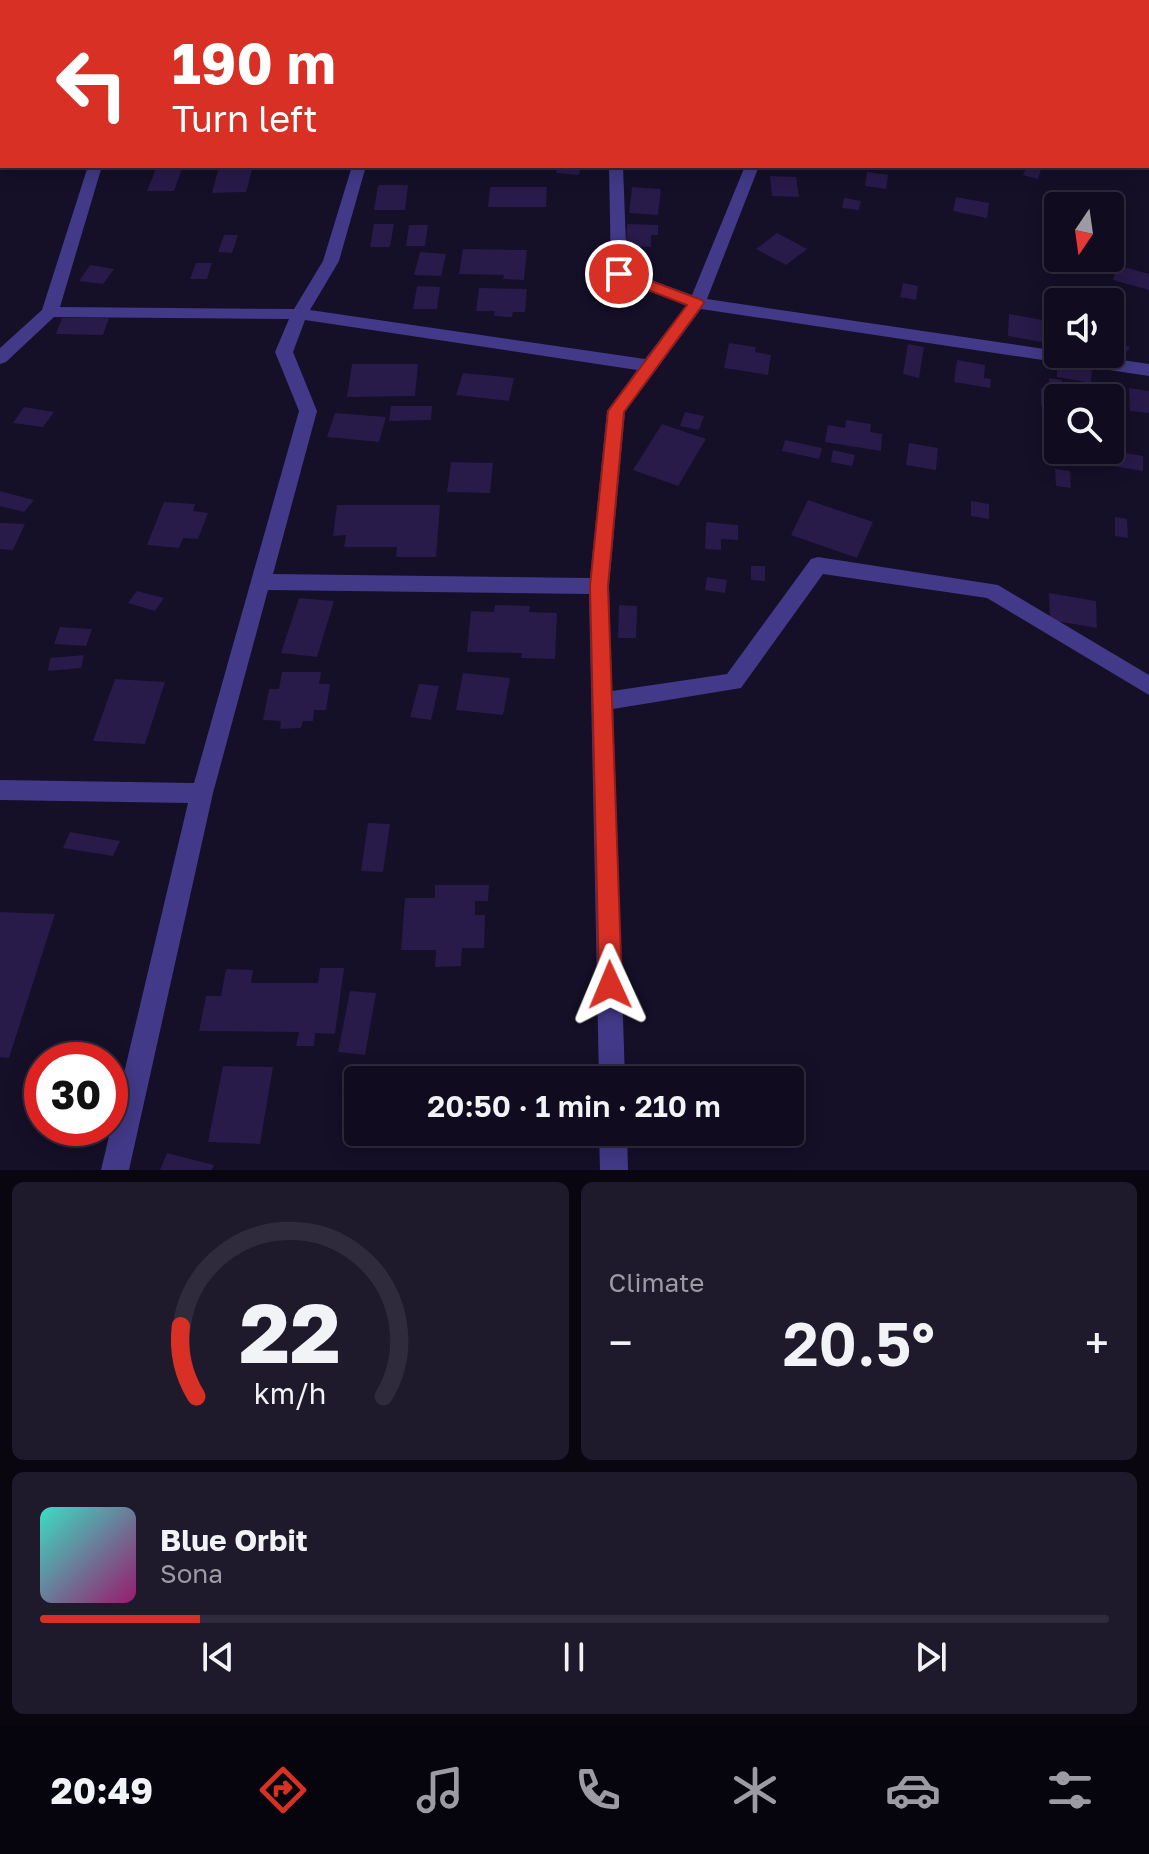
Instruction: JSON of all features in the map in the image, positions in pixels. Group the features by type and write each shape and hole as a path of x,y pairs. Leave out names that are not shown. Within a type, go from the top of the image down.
{"street":[{"path":"0,358 50,312 94,168"},
{"path":"115,1170 202,793 308,411 284,352 299,314 331,261 358,168"},
{"path":"616,168 619,274 697,303 1149,370"},
{"path":"612,1066 599,586 616,411 697,303 751,168"},
{"path":"50,312 299,314 650,366"},
{"path":"604,701 733,682 818,565 991,591 1149,686"},
{"path":"260,582 599,586"},
{"path":"0,790 202,793"},
{"path":"613,1146 614,1170"}],"building":[{"path":"156,168 182,168 174,191 147,191"},
{"path":"557,168 581,168 579,175 556,173"},
{"path":"1026,168 1041,168 1038,179 1023,175"},
{"path":"218,170 252,170 246,192 212,193"},
{"path":"867,172 888,175 886,189 865,186"},
{"path":"770,176 796,177 799,197 772,196"},
{"path":"378,185 408,185 405,210 374,210"},
{"path":"490,187 547,187 546,207 488,207"},
{"path":"632,187 661,189 658,215 629,213"},
{"path":"956,197 989,203 987,218 953,211"},
{"path":"844,198 861,201 859,210 842,208"},
{"path":"374,224 394,224 390,247 370,247"},
{"path":"627,224 658,225 658,235 651,235 651,247 626,246"},
{"path":"409,225 428,225 425,246 406,246"},
{"path":"777,233 807,249 786,265 756,249"},
{"path":"224,235 238,235 232,253 218,252"},
{"path":"463,249 527,250 524,280 503,279 504,275 459,274"},
{"path":"420,252 446,254 441,276 414,275"},
{"path":"196,263 212,263 207,279 190,279"},
{"path":"90,265 114,269 103,284 79,281"},
{"path":"1124,267 1149,274 1149,290 1113,280 1115,272 1124,272"},
{"path":"903,283 918,286 916,300 900,297"},
{"path":"417,286 440,287 437,309 413,309"},
{"path":"479,288 527,289 525,312 513,312 512,317 494,316 495,311 476,311"},
{"path":"1009,314 1043,320 1042,342 1008,336"},
{"path":"62,318 109,318 103,335 56,334"},
{"path":"729,343 756,347 755,352 771,355 768,375 724,368"},
{"path":"908,344 924,347 919,378 903,374"},
{"path":"957,360 985,365 984,378 991,379 990,388 954,382"},
{"path":"352,364 418,364 415,396 347,397"},
{"path":"1046,368 1092,368 1091,383 1057,377 1057,370"},
{"path":"463,373 514,378 509,401 456,395"},
{"path":"1049,378 1062,380 1061,384 1049,384"},
{"path":"1041,388 1044,389 1044,405 1041,405"},
{"path":"1129,388 1149,391 1149,413 1130,411"},
{"path":"391,406 432,406 431,420 389,421"},
{"path":"24,407 54,412 43,427 13,423"},
{"path":"685,412 704,416 699,430 680,426"},
{"path":"335,413 386,417 379,442 327,437"},
{"path":"846,420 871,424 870,432 882,434 881,451 825,442 828,425 845,428"},
{"path":"662,424 706,439 678,486 633,470"},
{"path":"785,440 822,448 819,459 782,451"},
{"path":"909,443 938,448 936,470 906,465"},
{"path":"833,450 855,455 852,466 831,462"},
{"path":"1124,453 1143,456 1143,471 1113,466 1124,464"},
{"path":"451,462 493,463 490,493 447,492"},
{"path":"1055,469 1070,471 1071,488 1056,486"},
{"path":"0,491 34,500 24,512 0,506"},
{"path":"808,500 873,522 857,558 791,535"},
{"path":"971,501 989,504 989,519 971,516"},
{"path":"164,502 195,504 193,511 208,513 198,539 183,538 179,548 147,545"},
{"path":"337,505 440,505 436,557 396,557 397,547 344,547 346,535 333,536"},
{"path":"1115,517 1127,519 1128,538 1115,536"},
{"path":"706,522 738,525 738,540 721,539 721,550 705,549"},
{"path":"0,523 25,524 13,550 0,549"},
{"path":"751,566 765,566 765,581 751,580"},
{"path":"707,577 727,580 725,593 705,590"},
{"path":"137,591 164,598 155,611 128,603"},
{"path":"1049,593 1096,601 1097,628 1050,620"},
{"path":"299,598 334,601 317,657 281,653"},
{"path":"495,605 530,606 529,612 557,613 555,659 521,658 522,653 467,652 471,611 494,612"},
{"path":"619,605 637,606 636,638 618,638"},
{"path":"60,627 92,629 86,646 54,644"},
{"path":"84,655 81,668 48,671 50,658"},
{"path":"282,672 321,672 319,684 330,684 326,710 314,710 313,721 303,721 301,728 280,729 281,721 263,720 269,689 279,689"},
{"path":"463,673 510,678 503,715 456,710"},
{"path":"115,679 165,682 145,744 93,741"},
{"path":"419,684 439,686 431,720 410,717"},
{"path":"368,823 390,824 383,872 361,871"},
{"path":"70,832 120,841 113,856 63,848"},
{"path":"435,885 489,885 488,901 475,901 475,915 485,915 484,948 462,948 461,966 435,967 436,950 401,950 405,898 435,898"},
{"path":"0,912 55,914 9,1058 0,1057"},
{"path":"320,968 344,968 335,1034 315,1033 314,1046 296,1046 299,1032 199,1031 206,996 221,996 226,969 253,970 251,983 318,983"},
{"path":"350,991 376,993 365,1055 338,1052"},
{"path":"383,1064 485,1065 485,1066"},
{"path":"223,1066 273,1067 260,1144 208,1142"},
{"path":"167,1153 214,1165 212,1170 160,1170"}],"route":[{"path":"610,985 599,586 616,411 697,303 619,274"}]}
